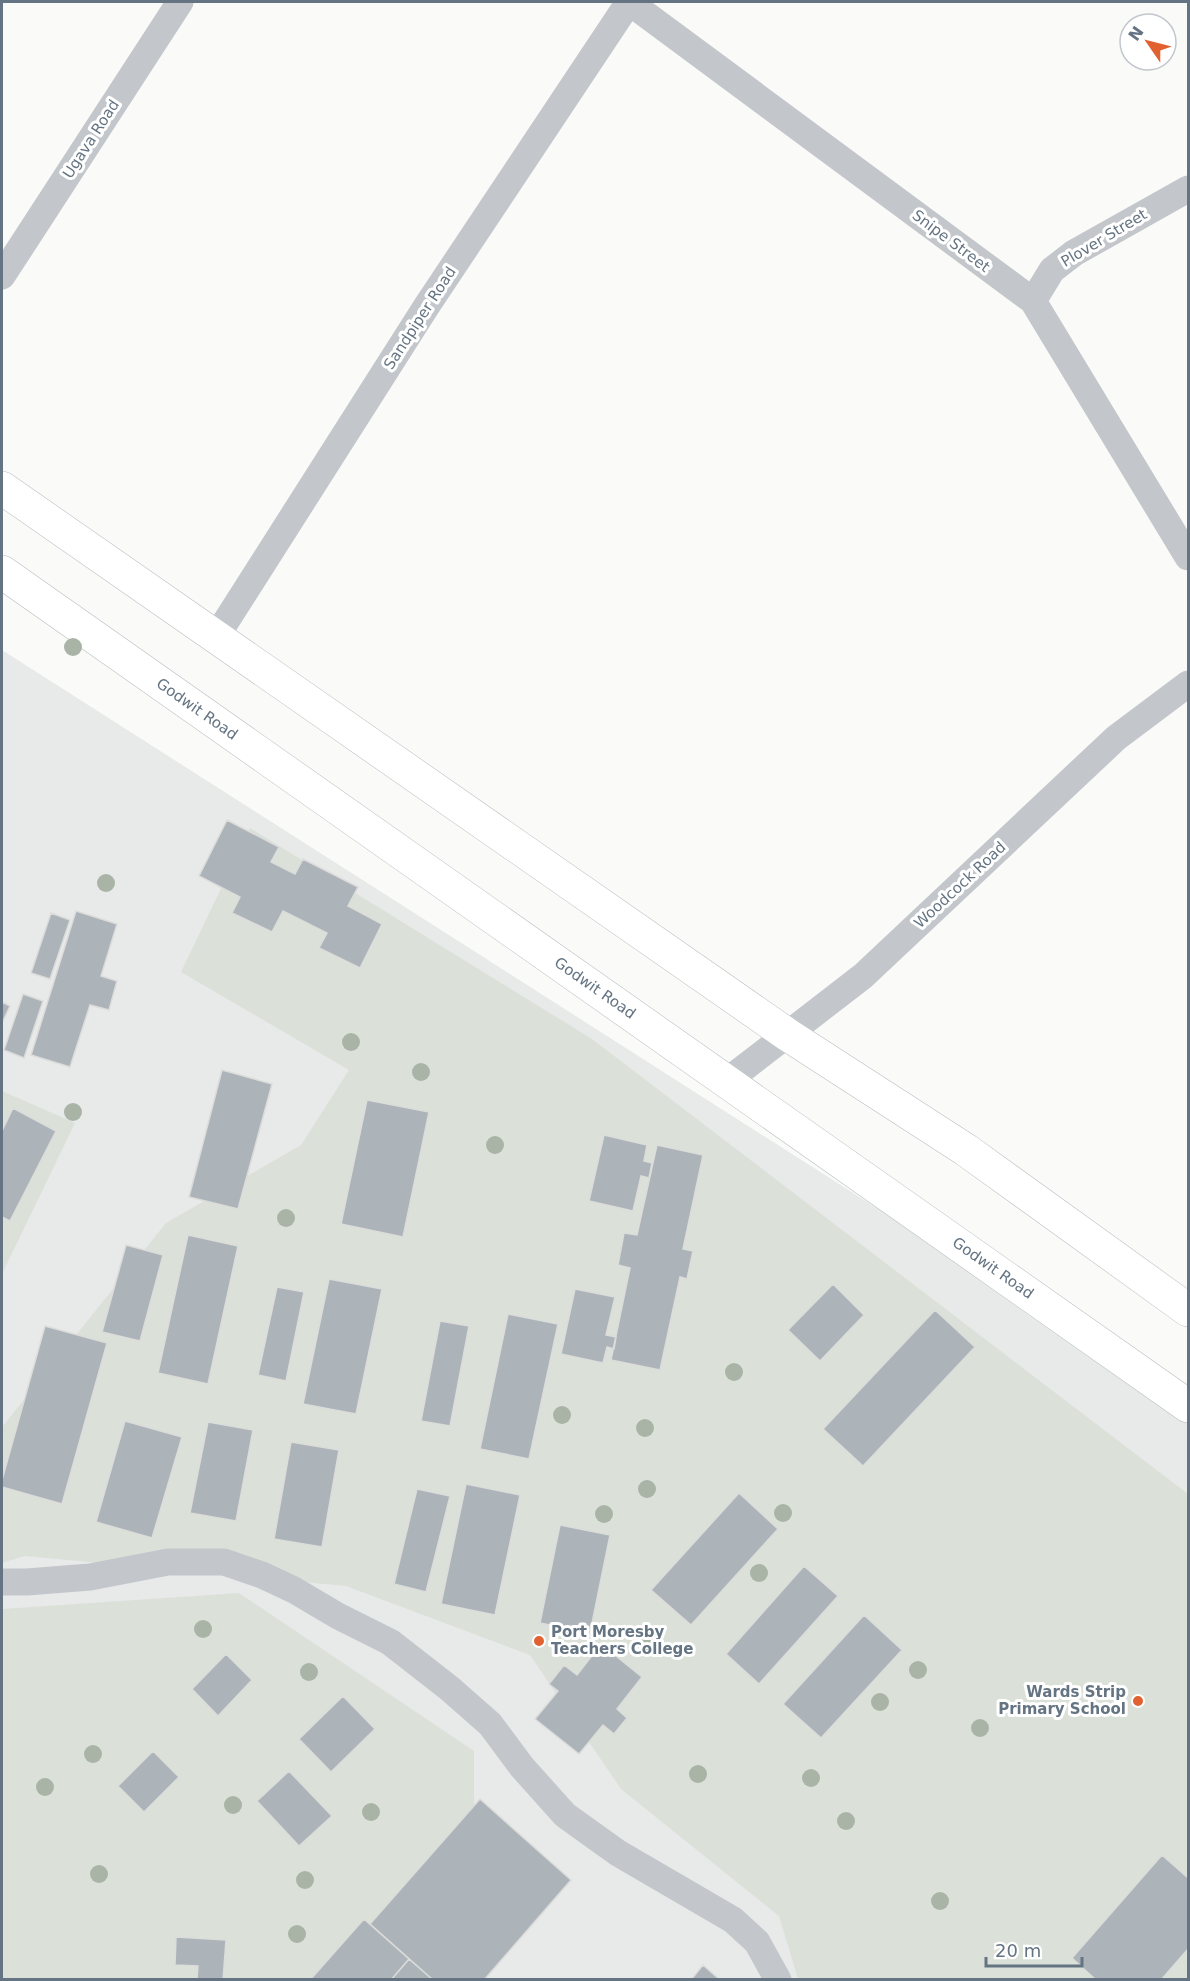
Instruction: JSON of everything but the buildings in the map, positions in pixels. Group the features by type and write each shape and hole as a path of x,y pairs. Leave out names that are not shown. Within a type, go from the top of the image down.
{"main road":[{"path":"2,488 788,1035 966,1150 1188,1310"},
{"name":"Godwit Road","path":"2,573 1188,1406"}],"street":[{"name":"Ugava Road","path":"2,276 180,2"},
{"name":"Snipe Street","path":"629,2 1033,301 1188,557"},
{"name":"Sandpiper Road","path":"216,638 426,307 629,2"},
{"name":"Plover Street","path":"1033,301 1052,270 1074,253 1188,189"},
{"name":"Woodcock Road","path":"727,1081 863,976 1116,738 1188,684"},
{"path":"2,1582 90,1577 168,1562 224,1562 262,1575 294,1590 338,1616 390,1642 449,1688 490,1724 522,1767 565,1815 618,1853 732,1920 757,1942 778,1980"}],"shaded area":[{"name":"Port Moresby Teachers College","path":"2,650 1024,1302 1188,1423 1188,1979 2,1979"},
{"name":"Port Moresby Teachers College","path":"250,828 592,1039 1188,1494 1188,1979 798,1979 779,1916 621,1789 530,1655 346,1586 25,1556 2,1563 2,1427 166,1223 301,1145 349,1070 181,972"},
{"path":"2,1091 75,1123 2,1274"},
{"path":"239,1593 474,1751 474,1979 2,1980 2,1609"}],"place":[{"name":"Port Moresby Teachers College","path":"539,1641"},
{"name":"Wards Strip Primary School","path":"1138,1701"}]}
